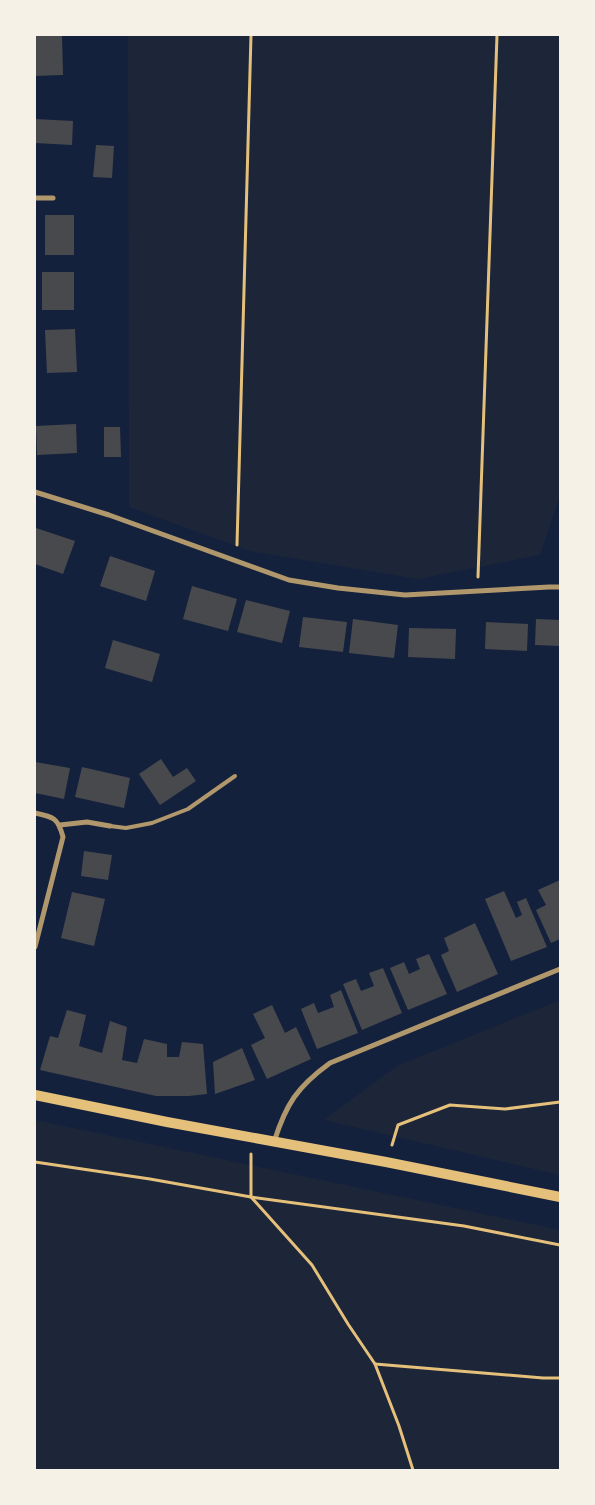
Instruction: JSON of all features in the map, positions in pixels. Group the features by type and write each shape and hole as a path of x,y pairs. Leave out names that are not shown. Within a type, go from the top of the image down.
{"main road":[{"path":"35,1095 250,1138 386,1162 560,1198"}],"street":[{"path":"35,198 53,198"},
{"path":"35,492 109,515 289,580 338,588 405,595 560,587"},
{"path":"35,813 50,816 60,825 63,837 35,947"},
{"path":"60,825 87,822 110,826"},
{"path":"274,1142 282,1117 296,1093 313,1076 330,1064 560,969"}],"lane":[{"path":"110,826 126,828 152,823 188,809 235,776"}],"path":[{"path":"237,561 251,35"},
{"path":"477,592 480,556 497,35"},
{"path":"386,1162 398,1124 450,1106 505,1109 560,1102"},
{"path":"250,1138 251,1197 312,1265 375,1364 400,1426 413,1470"},
{"path":"35,1162 150,1179 251,1197 464,1226 560,1246"},
{"path":"375,1364 560,1378"}],"shaded area":[{"path":"128,35 560,35 560,496 540,555 418,579 250,551 129,507"},
{"path":"560,1000 560,1175 324,1120 397,1066"},
{"path":"35,1120 560,1230 560,1470 35,1470"}],"building":[{"path":"35,35 62,35 63,75 35,76"},
{"path":"35,119 73,121 72,145 35,143"},
{"path":"96,145 114,146 112,178 93,177"},
{"path":"45,215 74,215 74,255 45,255"},
{"path":"42,272 74,272 74,310 42,310"},
{"path":"75,329 77,372 47,373 45,330"},
{"path":"76,424 77,453 37,455 36,426"},
{"path":"104,427 120,427 121,457 104,457"},
{"path":"36,528 75,541 63,574 35,564"},
{"path":"110,556 155,571 146,601 100,586"},
{"path":"192,586 237,599 228,631 183,619"},
{"path":"246,600 290,611 282,643 237,632"},
{"path":"303,617 347,622 343,652 299,647"},
{"path":"353,619 398,625 394,658 349,653"},
{"path":"536,619 560,620 560,646 535,645"},
{"path":"486,622 528,624 527,651 485,649"},
{"path":"409,628 456,629 455,659 408,657"},
{"path":"113,640 160,654 152,682 105,668"},
{"path":"161,759 173,777 187,768 196,781 160,805 139,774"},
{"path":"35,762 70,768 64,799 35,793"},
{"path":"82,767 130,778 124,808 75,797"},
{"path":"84,851 112,855 108,880 81,876"},
{"path":"560,880 560,939 551,943 536,910 546,905 538,890"},
{"path":"504,891 516,918 522,915 517,902 526,898 547,947 511,961 485,899"},
{"path":"72,892 105,899 94,946 61,938"},
{"path":"475,923 498,974 457,992 441,955 449,951 444,938"},
{"path":"429,954 447,994 408,1010 390,968 404,962 409,974 420,969 416,959"},
{"path":"383,968 402,1013 362,1030 343,984 356,979 361,991 374,986 369,973"},
{"path":"341,990 358,1033 317,1049 301,1009 314,1003 318,1013 334,1007 330,995"},
{"path":"272,1005 285,1033 296,1027 311,1059 267,1079 251,1045 265,1038 253,1014"},
{"path":"67,1010 86,1015 79,1046 102,1053 110,1021 127,1027 122,1060 137,1063 144,1039 167,1044 167,1057 179,1057 182,1042 203,1044 207,1094 156,1096 40,1070 50,1036 58,1038"},
{"path":"242,1048 255,1080 215,1094 213,1062"}]}
